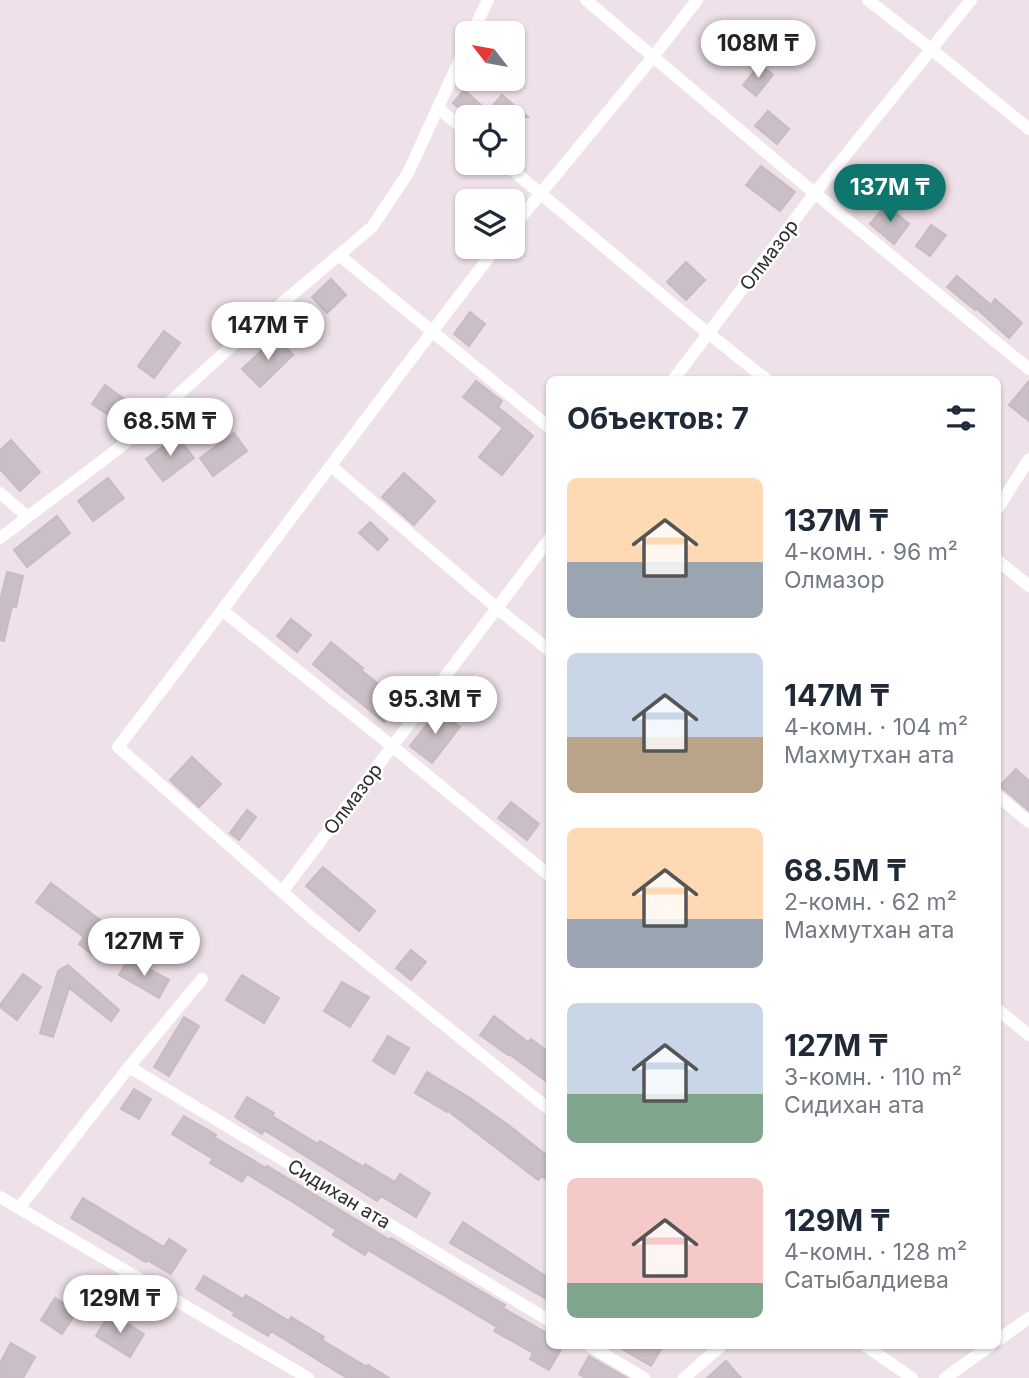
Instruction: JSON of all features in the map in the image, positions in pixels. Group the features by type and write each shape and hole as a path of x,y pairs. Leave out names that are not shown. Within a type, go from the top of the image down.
{"street":[{"path":"478,21 488,0"},
{"path":"586,0 1029,369"},
{"path":"525,211 697,0"},
{"path":"868,0 1029,129"},
{"name":"Олмазор","path":"676,376 815,193 971,0"},
{"path":"0,538 119,448 242,337 372,228 408,173 455,70"},
{"path":"438,108 455,122"},
{"path":"518,175 762,376"},
{"path":"339,255 546,425"},
{"path":"488,259 118,747 324,928 546,1101"},
{"path":"1001,503 1029,459"},
{"path":"331,466 546,648"},
{"path":"0,493 28,517"},
{"name":"Олмазор","path":"282,892 546,543"},
{"path":"1001,563 1029,586"},
{"path":"223,611 546,873"},
{"path":"1001,799 1029,822"},
{"path":"19,1208 202,979"},
{"path":"1001,1012 1027,1029"},
{"name":"Сидихан ата","path":"129,1068 546,1319"},
{"path":"0,1197 308,1378"},
{"path":"1001,1338 1029,1318"},
{"path":"595,1349 644,1378"},
{"path":"684,1378 718,1349"},
{"path":"870,1349 912,1378"},
{"path":"945,1378 986,1349"}],"building":[{"path":"760,64 773,75 756,96 743,85"},
{"path":"465,91 481,105 455,105 453,103"},
{"path":"502,95 514,105 493,105"},
{"path":"768,111 789,129 777,144 755,126"},
{"path":"761,166 795,192 780,211 746,185"},
{"path":"886,205 909,224 894,244 870,224"},
{"path":"931,225 946,235 930,256 916,246"},
{"path":"686,262 705,280 686,300 667,282"},
{"path":"957,276 991,305 995,299 1022,323 1009,338 976,308 975,310 947,287"},
{"path":"331,279 346,295 327,313 312,297"},
{"path":"470,312 485,324 469,346 454,334"},
{"path":"164,331 180,343 154,378 138,366"},
{"path":"276,337 293,355 260,387 242,369"},
{"path":"476,381 502,401 498,407 533,436 502,475 479,457 503,428 463,397"},
{"path":"1029,381 1029,421 1009,405"},
{"path":"105,385 134,406 122,424 92,404"},
{"path":"234,433 247,451 213,476 200,458"},
{"path":"177,436 194,458 163,481 146,459"},
{"path":"11,440 40,472 20,491 0,469 0,450"},
{"path":"404,473 435,501 414,525 382,497"},
{"path":"108,478 124,498 93,521 78,501"},
{"path":"57,516 70,533 27,567 14,550"},
{"path":"370,522 388,539 378,550 359,533"},
{"path":"7,572 23,576 16,607 12,606 4,641 0,640 0,601"},
{"path":"291,619 311,635 297,652 277,636"},
{"path":"331,642 400,702 384,722 313,664"},
{"path":"438,710 460,727 432,763 410,746"},
{"path":"192,757 221,784 199,807 170,780"},
{"path":"1016,769 1029,781 1029,811 1001,787"},
{"path":"511,802 539,824 527,840 498,818"},
{"path":"247,810 256,817 239,840 230,833"},
{"path":"323,867 375,911 359,931 306,886"},
{"path":"51,883 116,932 97,958 79,944 84,937 36,902"},
{"path":"411,950 426,962 411,980 396,968"},
{"path":"129,958 169,980 159,998 119,975"},
{"path":"68,965 119,1010 111,1021 69,988 53,1037 40,1033 58,971"},
{"path":"23,974 41,987 17,1020 0,1005"},
{"path":"242,975 279,998 264,1023 226,1000"},
{"path":"342,982 369,997 350,1027 324,1011"},
{"path":"494,1016 528,1042 531,1039 546,1050 546,1081 509,1054 480,1035"},
{"path":"184,1017 199,1026 169,1076 154,1067"},
{"path":"388,1036 409,1048 394,1074 373,1061"},
{"path":"427,1072 470,1098 546,1155 546,1179 542,1176 538,1180 448,1111 415,1093"},
{"path":"134,1089 151,1099 139,1119 121,1109"},
{"path":"247,1097 318,1144 320,1141 395,1182 400,1174 430,1193 416,1217 381,1196 377,1201 264,1130 262,1134 235,1117"},
{"path":"184,1116 266,1168 267,1166 505,1305 503,1308 546,1333 546,1349 561,1349 549,1370 530,1359 533,1353 494,1331 497,1327 368,1250 365,1255 333,1235 336,1230 247,1174 242,1182 210,1163 213,1159 172,1134"},
{"path":"83,1198 164,1247 169,1239 186,1250 171,1274 71,1218"},
{"path":"463,1222 546,1276 546,1299 450,1243"},
{"path":"204,1276 243,1299 246,1295 289,1321 291,1317 324,1337 322,1340 389,1378 347,1378 271,1331 268,1336 196,1289"},
{"path":"55,1298 77,1311 62,1334 41,1320"},
{"path":"110,1313 144,1334 130,1357 96,1336"},
{"path":"11,1343 35,1357 23,1378 0,1378 0,1363"},
{"path":"622,1349 661,1349 651,1366"},
{"path":"589,1356 627,1378 586,1378 579,1374"},
{"path":"726,1361 741,1378 707,1378"}]}
